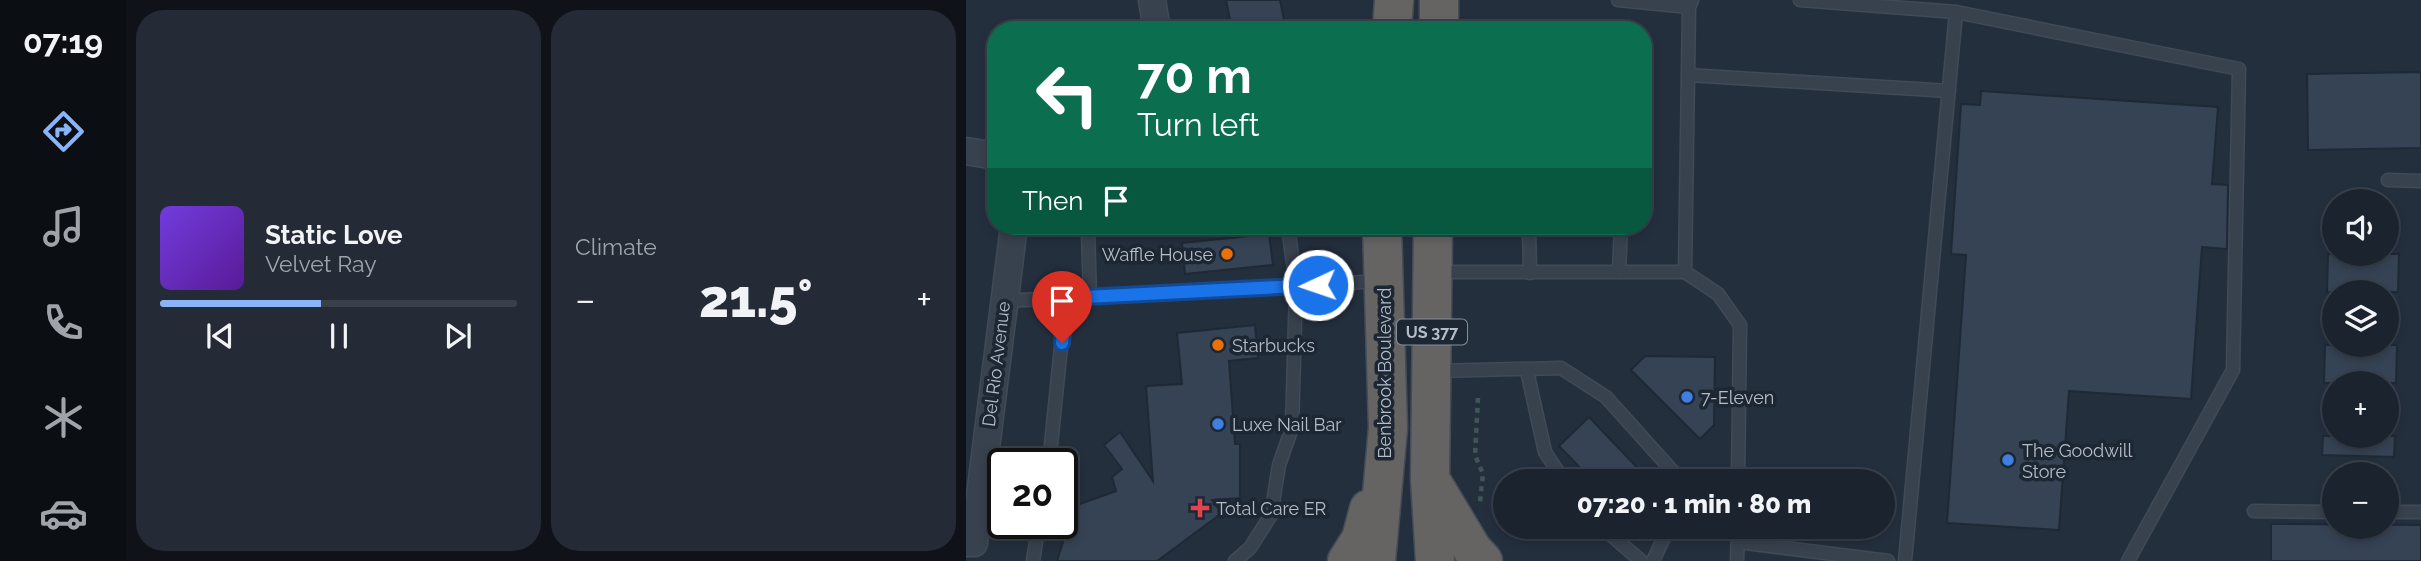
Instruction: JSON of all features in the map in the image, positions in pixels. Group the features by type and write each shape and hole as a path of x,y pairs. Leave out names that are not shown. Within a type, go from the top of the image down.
{"highway":[{"path":"1393,21 1394,0"},
{"path":"1439,0 1439,21"},
{"name":"Benbrook Boulevard","path":"1376,561 1388,428 1382,235"},
{"name":"US 377","path":"1433,235 1430,479 1435,561"},
{"path":"1347,561 1361,539 1388,428"},
{"path":"1430,479 1472,549 1483,561"}],"street":[{"path":"1152,0 1156,21"},
{"path":"966,151 987,154"},
{"name":"Del Rio Avenue","path":"970,543 1013,235"}],"lane":[{"path":"1619,0 1691,4 1685,272"},
{"path":"1800,0 1956,12 2239,69 2234,370 2128,561"},
{"path":"1905,561 1956,12"},
{"path":"1688,75 1949,91"},
{"path":"2388,180 2421,181"},
{"path":"1088,235 1090,297"},
{"path":"1235,561 1250,548 1271,515 1279,465 1292,428 1296,286 1289,235"},
{"path":"1529,235 1530,273"},
{"path":"1619,272 1621,235"},
{"path":"1432,272 1685,272 1718,294 1740,325 1738,469"},
{"path":"1004,301 1383,281"},
{"path":"1051,448 1066,298"},
{"path":"1433,371 1527,371 1561,368 1606,397 1671,469"},
{"path":"1527,371 1545,452 1556,469"},
{"path":"2254,511 2322,512"},
{"path":"2399,512 2421,512"},
{"path":"1033,561 1037,539"},
{"path":"1616,539 1641,561"},
{"path":"1653,561 1663,539"},
{"path":"1737,561 1738,542 1888,561"}],"path":[{"path":"1478,398 1475,455 1483,474 1480,515"}],"building":[{"path":"1226,0 1280,0 1284,21 1230,21"},
{"path":"2421,72 2421,148 2308,150 2307,74"},
{"path":"1981,91 2218,107 2212,184 2228,185 2227,249 2202,247 2191,399 2069,391 2059,530 1947,523 1966,255 1951,254 1961,104 1980,105"},
{"name":"Waffle House","path":"1269,235 1273,265 1185,274 1182,243"},
{"path":"2328,266 2399,266 2398,280 2327,280"},
{"path":"1255,325 1258,358 1229,361 1235,444 1240,444 1240,498 1212,500 1222,513 1157,561 1057,561 1064,539 1078,539 1078,505 1116,491 1112,477 1122,469 1104,445 1120,432 1153,481 1146,386 1182,384 1177,333"},
{"name":"7-Eleven","path":"1645,356 1715,357 1714,425 1700,439 1631,370"},
{"path":"2325,357 2397,357 2396,371 2324,371"},
{"path":"1589,417 1639,469 1581,469 1559,446"},
{"path":"2322,448 2394,448 2394,457 2322,455"},
{"path":"2271,524 2322,524 2322,539 2399,539 2399,525 2421,525 2421,561 2271,561"}],"place":[{"name":"Waffle House","path":"1227,254"},
{"name":"Starbucks","path":"1218,345"},
{"name":"7-Eleven","path":"1687,397"},
{"name":"Luxe Nail Bar","path":"1218,424"},
{"name":"The Goodwill Store","path":"2008,460"},
{"name":"Total Care ER","path":"1200,508"}],"route":[{"path":"1062,343 1066,298 1318,285"}]}
